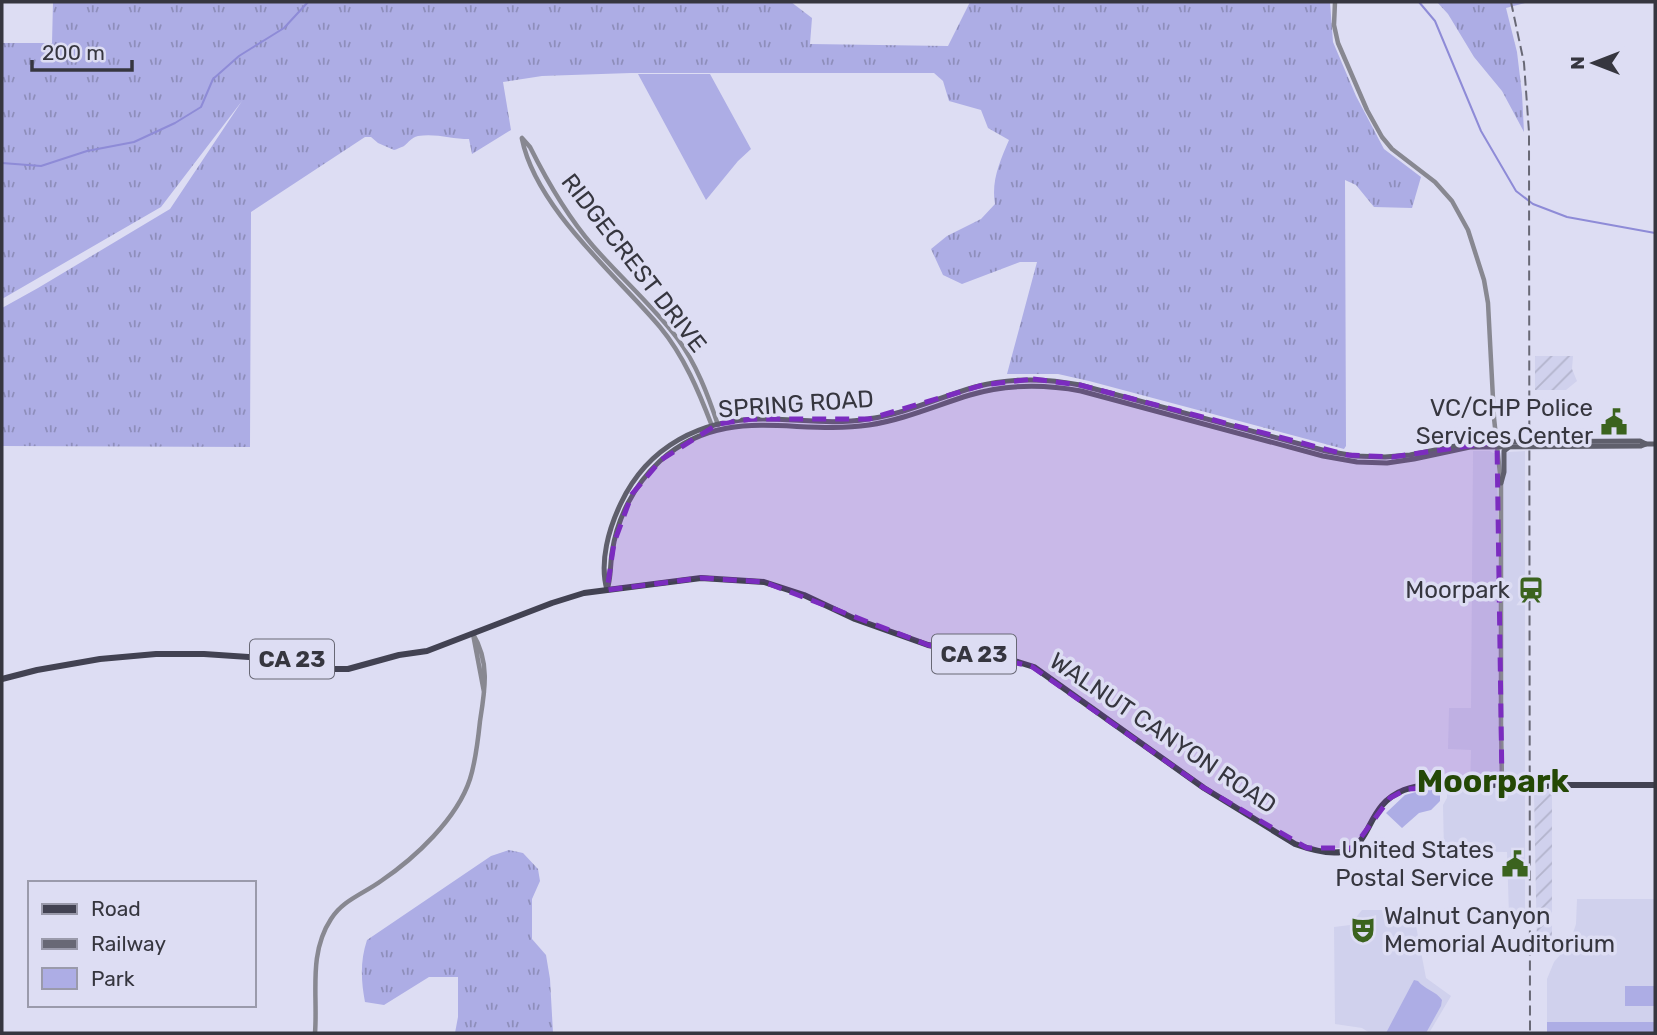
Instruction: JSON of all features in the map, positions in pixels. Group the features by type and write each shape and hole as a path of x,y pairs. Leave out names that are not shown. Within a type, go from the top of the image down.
{"main road":[{"name":"SPRING ROAD","path":"607,590 621,517 632,494 645,476 681,444 716,427 752,419 839,422 869,419 983,385 1009,381 1042,380 1080,385 1348,455 1392,457 1468,443 1640,441 1646,444"},
{"name":"SPRING ROAD","path":"1497,444 1513,447 1655,444"},
{"path":"1501,483 1504,451 1513,447"},
{"name":"WALNUT CANYON ROAD","path":"2,679 100,659 156,654 294,660 333,669 348,669 399,655 426,651 567,598 701,578 764,582 804,595 855,619 928,645 1023,663 1046,674 1204,788 1295,844 1340,852 1353,848 1361,841 1378,811 1390,798 1403,790 1420,786 1502,785"},
{"name":"CA 23","path":"1502,785 1655,785"}],"street":[{"path":"1335,2 1334,25 1338,43 1367,110 1392,149 1446,192 1459,211 1476,254 1486,291 1501,483 1502,785"},
{"name":"RIDGECREST DRIVE","path":"522,138 530,147 562,207 593,246 678,339 697,372 716,427 684,363 662,330 562,218 540,185 522,138"},
{"path":"315,1033 316,957 323,934 332,918 347,902 378,883 421,849 458,804 467,787 474,766 486,686 484,665 473,634"}],"highlighted area":[{"path":"1033,379 1080,385 1348,455 1392,457 1497,442 1502,785 1407,789 1390,798 1353,848 1307,848 1204,788 1031,666 928,645 764,582 701,578 607,590 614,543 632,494 661,460 718,424 752,419 869,419 983,385"}],"shaded area":[{"path":"1535,356 1573,356 1572,369 1577,381 1566,390 1535,390"},
{"path":"1473,451 1525,451 1525,915 1509,915 1507,852 1444,851 1443,805 1447,791 1470,791 1471,750 1448,749 1449,708 1471,708"},
{"path":"1552,790 1552,949 1537,949 1534,791"},
{"path":"1577,899 1655,899 1655,1022 1547,1022 1547,979 1554,962 1567,947 1572,936 1576,924"},
{"path":"1362,910 1413,910 1426,978 1451,996 1429,1033 1370,1033 1362,1028 1335,1024 1334,927 1350,925"}],"green space":[{"path":"53,2 791,2 812,18 810,44 948,46 970,2 1330,2 1333,42 1356,96 1384,149 1421,177 1412,208 1374,207 1356,185 1345,180 1344,449 1058,374 1007,374 1037,262 1020,262 962,284 943,275 931,249 947,236 981,219 995,204 995,179 1009,140 988,128 981,110 949,101 943,81 934,73 631,73 542,76 503,82 511,130 472,154 469,139 418,136 394,150 371,137 365,137 251,212 250,447 2,446 2,308 170,209 242,101 161,207 2,299 2,43 52,43"},
{"path":"1437,2 1529,2 1506,8 1517,52 1524,132 1502,91 1474,57 1448,14"},
{"path":"638,74 710,74 751,149 706,200"},
{"path":"1423,790 1440,792 1440,801 1431,810 1419,813 1402,828 1386,813 1405,795"},
{"path":"509,850 523,853 538,869 540,881 532,899 532,939 546,955 553,1033 455,1033 458,1017 458,977 429,977 384,1005 365,1002 362,971 367,940 491,856"},
{"path":"1414,980 1439,997 1442,1000 1441,1006 1426,1033 1386,1033"},
{"path":"1625,986 1655,986 1655,1006 1625,1006"},
{"path":"1547,1022 1655,1022 1655,1033 1547,1033"}],"waterway":[{"path":"2,163 41,166 87,151 134,142 175,123 201,107 213,79 239,56 284,28 308,2"},
{"path":"1419,2 1435,21 1481,131 1516,191 1533,204 1567,217 1655,233"}],"railway":[{"path":"1511,2 1524,63 1529,132 1530,1033"}],"place":[{"name":"VC/CHP Police Services Center","path":"1614,422"},
{"name":"Moorpark","path":"1531,590"},
{"name":"United States Postal Service","path":"1515,864"},
{"name":"Walnut Canyon Memorial Auditorium","path":"1363,930"}],"district":[{"name":"Moorpark","path":"1493,781"}]}
